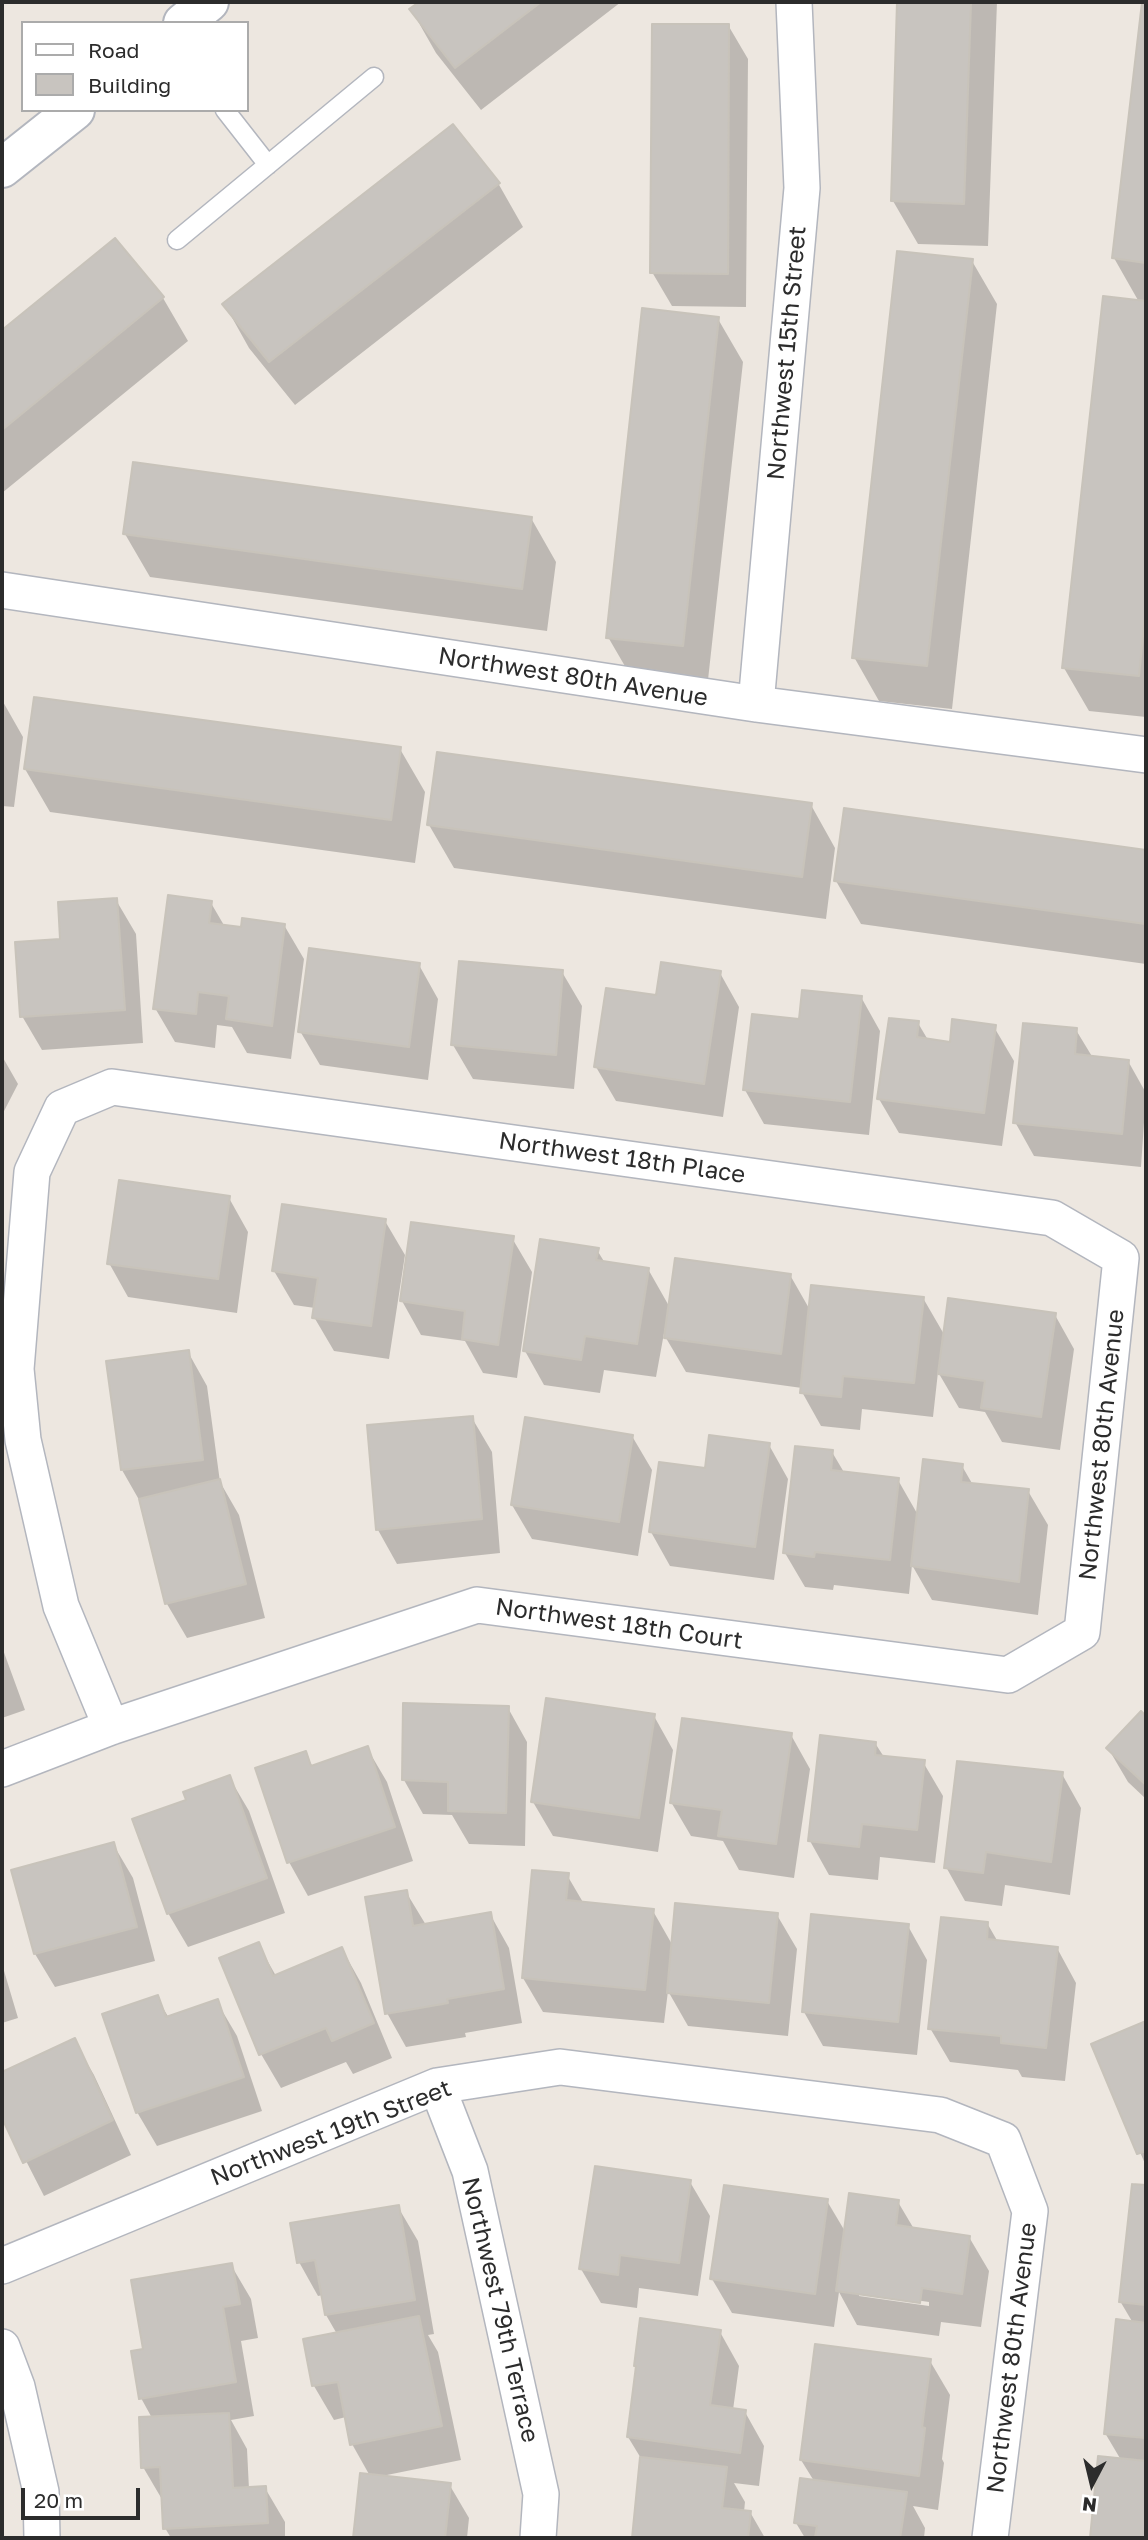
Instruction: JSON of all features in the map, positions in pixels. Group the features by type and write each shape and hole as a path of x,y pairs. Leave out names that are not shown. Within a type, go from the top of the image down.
{"street":[{"path":"185,21 209,2"},
{"name":"Northwest 15th Street","path":"756,705 802,188 794,2"},
{"path":"2,168 72,112"},
{"name":"Northwest 80th Avenue","path":"2,590 756,705 1146,755"},
{"name":"Northwest 18th Place","path":"111,1727 61,1605 23,1440 16,1369 32,1172 62,1108 112,1087 1052,1218 1121,1258"},
{"name":"Northwest 80th Avenue","path":"1082,1632 1121,1258"},
{"name":"Northwest 18th Court","path":"2,1769 111,1727 477,1605 1008,1675 1082,1632"},
{"name":"Northwest 19th Street","path":"2,2266 437,2086 560,2067 940,2115 1003,2140"},
{"name":"Northwest 79th Terrace","path":"437,2086 473,2184 541,2494 538,2538"},
{"name":"Northwest 80th Avenue","path":"990,2538 1030,2211 1003,2140"},
{"path":"2,2347 17,2387 41,2492 42,2538"}],"lane":[{"path":"177,240 374,77"},
{"path":"227,112 268,165"}],"building":[{"path":"419,2 541,2 455,68 409,9"},
{"path":"897,2 971,2 964,204 891,201"},
{"path":"1142,2 1146,2 1146,263 1112,258"},
{"path":"652,24 729,24 728,274 650,273"},
{"path":"453,124 500,183 269,362 222,304"},
{"path":"115,238 164,297 2,430 2,330"},
{"path":"897,251 973,259 927,666 852,658"},
{"path":"1103,296 1146,301 1146,606 1139,676 1062,668"},
{"path":"642,308 719,317 683,646 606,638"},
{"path":"133,462 532,517 522,589 123,534"},
{"path":"34,697 401,747 391,820 24,769"},
{"path":"437,752 812,803 802,877 427,825"},
{"path":"844,808 1146,850 1146,924 834,881"},
{"path":"168,895 212,901 209,923 241,927 242,918 285,924 272,1026 226,1019 229,996 198,992 196,1014 153,1009"},
{"path":"117,898 125,1010 20,1017 15,942 60,939 58,902"},
{"path":"309,948 420,963 409,1047 298,1032"},
{"path":"459,961 563,970 556,1055 451,1045"},
{"path":"661,962 721,971 704,1084 594,1067 606,988 656,995"},
{"path":"802,990 862,996 850,1102 743,1090 752,1014 799,1019"},
{"path":"889,1018 919,1021 917,1037 950,1042 952,1019 996,1025 984,1113 877,1099"},
{"path":"1023,1023 1077,1028 1075,1054 1129,1060 1122,1134 1013,1123"},
{"path":"119,1180 230,1196 218,1279 107,1264"},
{"path":"282,1204 386,1219 371,1326 312,1318 318,1278 272,1271"},
{"path":"411,1222 514,1236 498,1345 462,1339 465,1311 400,1301"},
{"path":"540,1239 599,1248 596,1260 649,1268 637,1344 585,1336 581,1360 523,1351"},
{"path":"675,1258 791,1274 781,1354 664,1338"},
{"path":"811,1285 924,1297 914,1383 843,1376 841,1397 800,1393"},
{"path":"948,1298 1056,1313 1041,1417 981,1408 985,1381 938,1374"},
{"path":"189,1350 203,1460 121,1470 106,1361"},
{"path":"473,1416 482,1519 376,1530 367,1425"},
{"path":"525,1417 633,1435 619,1522 511,1505"},
{"path":"709,1435 770,1443 755,1547 649,1532 659,1462 705,1468"},
{"path":"795,1446 833,1450 831,1470 899,1478 890,1560 815,1552 814,1557 783,1553"},
{"path":"923,1459 963,1464 961,1482 1029,1489 1019,1582 911,1566"},
{"path":"220,1479 246,1584 165,1604 139,1499"},
{"path":"546,1698 655,1714 639,1818 531,1802"},
{"path":"403,1703 509,1706 506,1813 448,1811 448,1782 402,1780"},
{"path":"1141,1711 1146,1716 1146,1785 1106,1748"},
{"path":"682,1718 792,1733 776,1844 718,1836 722,1810 670,1803"},
{"path":"820,1735 876,1742 875,1755 925,1760 917,1830 862,1824 859,1847 808,1841"},
{"path":"368,1746 395,1827 287,1863 255,1768 306,1751 311,1766"},
{"path":"957,1761 1063,1772 1051,1862 986,1852 983,1873 944,1868"},
{"path":"230,1775 267,1878 167,1914 132,1819 186,1800 183,1792"},
{"path":"114,1842 137,1927 34,1954 11,1870"},
{"path":"532,1870 569,1873 566,1900 654,1909 645,1990 522,1978"},
{"path":"407,1890 413,1926 491,1912 504,1989 447,1999 448,2003 385,2014 365,1897"},
{"path":"675,1903 778,1913 769,2003 667,1993"},
{"path":"811,1914 909,1924 898,2022 802,2012"},
{"path":"941,1917 988,1922 987,1939 1058,1947 1046,2048 1001,2043 1001,2036 928,2029"},
{"path":"259,1942 273,1976 342,1947 374,2023 332,2041 326,2028 259,2055 219,1958"},
{"path":"158,1995 166,2017 218,1999 244,2077 136,2113 102,2014"},
{"path":"1146,2021 1146,2151 1137,2154 1091,2044"},
{"path":"75,2038 113,2120 23,2163 2,2118 2,2072"},
{"path":"595,2166 691,2180 679,2263 620,2255 618,2275 579,2269"},
{"path":"1132,2184 1146,2185 1146,2305 1119,2302"},
{"path":"724,2185 828,2199 815,2294 710,2279"},
{"path":"849,2193 899,2200 896,2225 970,2236 962,2294 922,2288 920,2303 836,2291"},
{"path":"399,2205 415,2300 325,2315 315,2260 297,2263 290,2223"},
{"path":"232,2263 240,2304 223,2307 236,2382 139,2399 131,2351 143,2349 131,2280"},
{"path":"419,2316 442,2426 350,2445 338,2382 312,2386 303,2339"},
{"path":"640,2318 721,2330 710,2405 746,2410 740,2453 627,2437"},
{"path":"1116,2319 1146,2323 1146,2438 1104,2434"},
{"path":"815,2344 931,2359 919,2476 800,2460"},
{"path":"229,2413 233,2488 266,2486 268,2523 163,2529 160,2467 141,2468 139,2417"},
{"path":"1098,2456 1146,2461 1146,2538 1090,2538"},
{"path":"640,2457 727,2467 722,2508 751,2511 748,2538 632,2538"},
{"path":"360,2473 451,2483 445,2538 353,2538"},
{"path":"800,2478 907,2492 900,2538 815,2538 817,2526 794,2523"}]}
